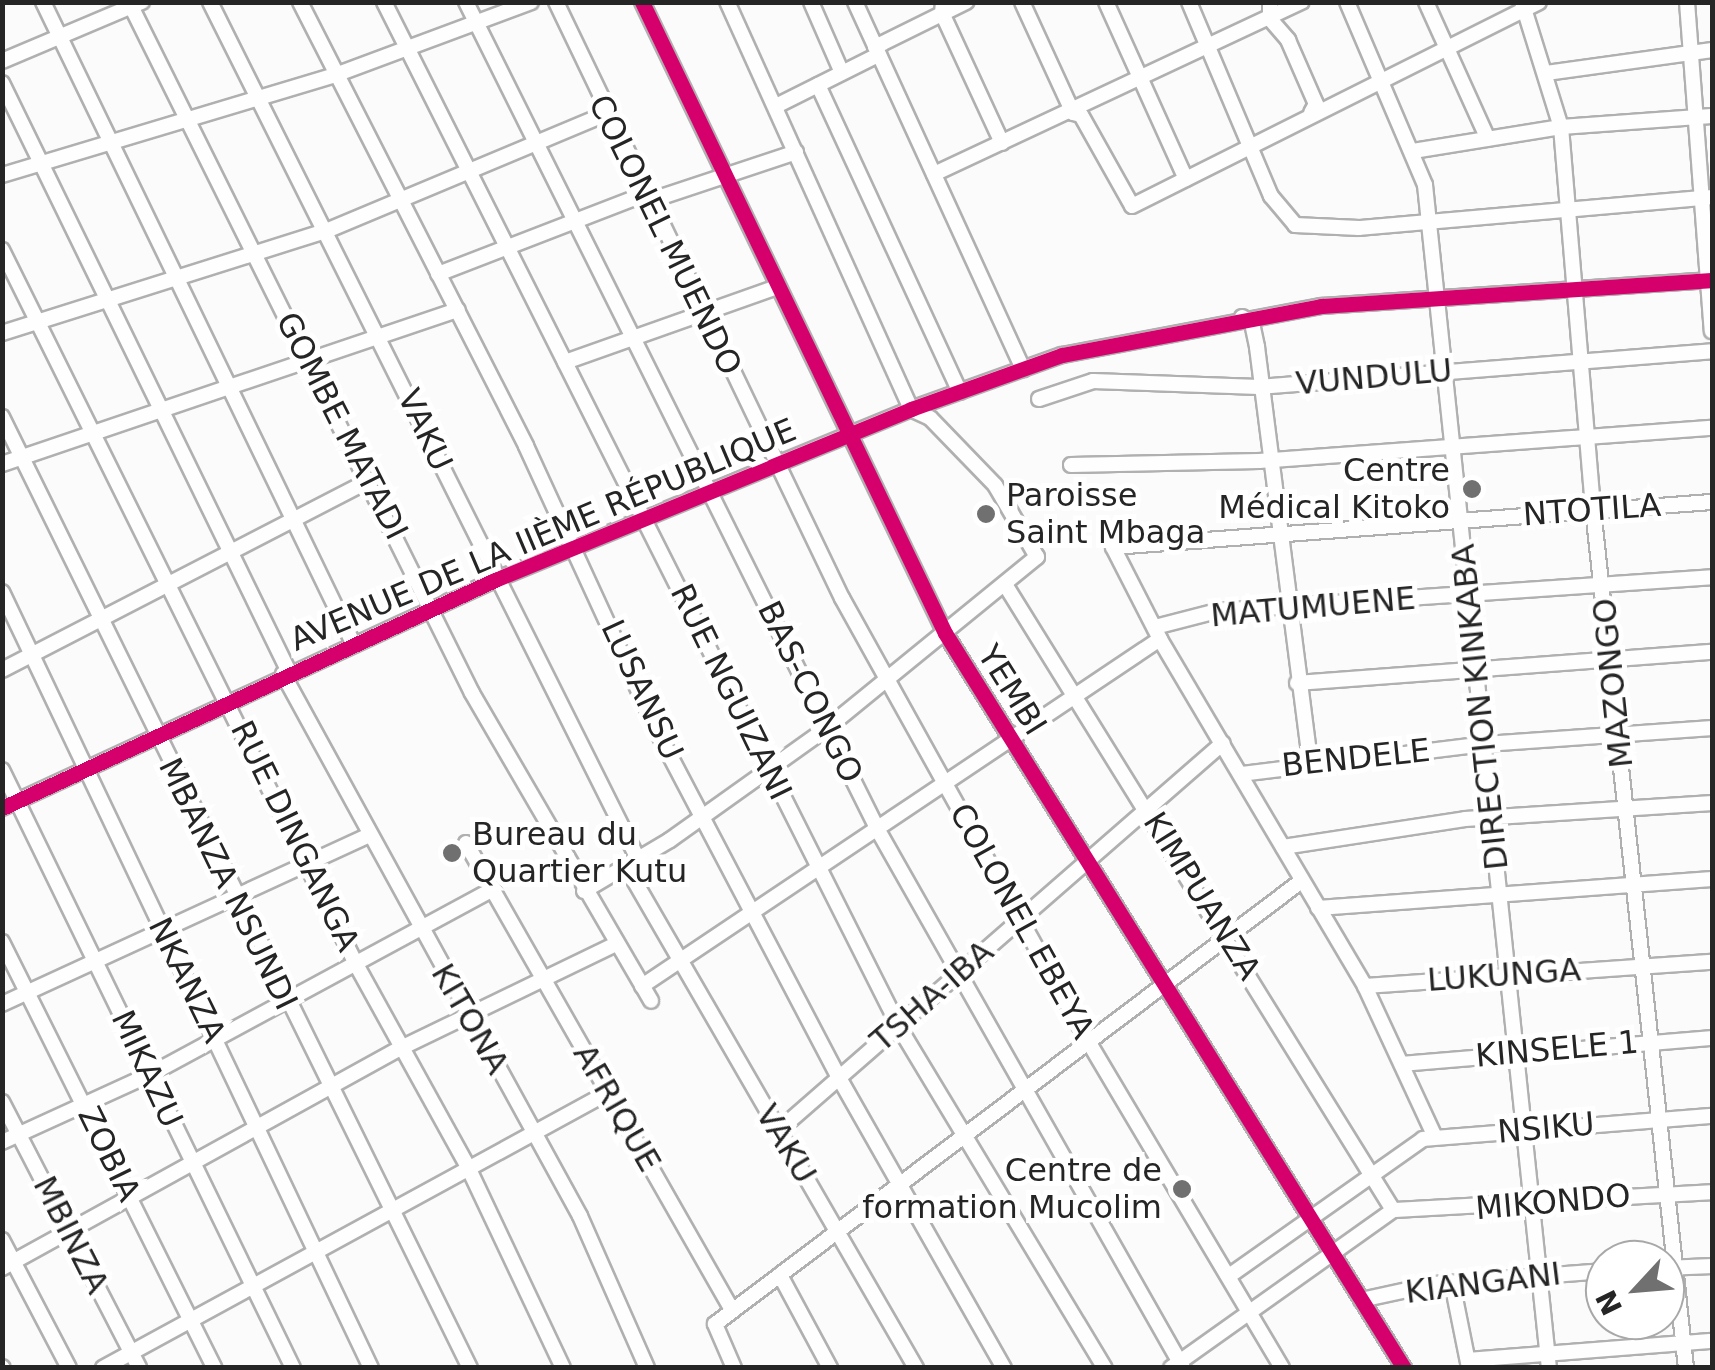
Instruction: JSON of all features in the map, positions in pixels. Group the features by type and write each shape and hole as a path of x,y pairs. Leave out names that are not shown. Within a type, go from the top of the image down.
{"street":[{"path":"43,2 117,144 353,643"},
{"name":"VAKU","path":"210,2 381,338 680,964 916,1368"},
{"name":"LUSANSU","path":"300,2 398,200 458,310 754,917 896,1183 1004,1368"},
{"name":"RUE NGUIZANI","path":"384,2 899,1027 1104,1368"},
{"name":"BAS-CONGO","path":"466,2 879,832 1178,1365"},
{"path":"2,175 117,144 188,116 335,75 477,26 531,2"},
{"name":"COLONEL MUENDO","path":"556,2 775,468"},
{"name":"YEMBI","path":"642,2 726,173 846,437 944,633 1399,1365"},
{"path":"584,891 704,817 828,728 885,678 1036,561 1035,552 995,484 930,418 911,409 727,2"},
{"path":"812,2 842,73"},
{"path":"856,2 1023,369"},
{"path":"776,106 842,73 943,8 966,2"},
{"path":"1022,2 1073,112 1082,115 1132,206 1528,4"},
{"path":"1106,2 1138,66 1139,84 1186,179"},
{"path":"1188,2 1271,196 1295,226 1312,230 1707,197"},
{"path":"1270,2 1270,19 1288,40 1316,104 1311,113"},
{"path":"934,174 1139,84 1302,2"},
{"name":"DIRECTION KINKABA","path":"1347,2 1413,151 1430,220 1442,372 1493,816 1506,976 1542,1274 1548,1360"},
{"path":"1426,2 1488,139"},
{"path":"1686,2 1694,118 1707,197 1712,332"},
{"path":"2,61 134,4"},
{"name":"GOMBE MATADI","path":"134,4 258,253 305,361 370,480 472,693 651,1000"},
{"name":"MAZONGO","path":"1528,4 1561,127 1593,509 1636,884 1657,1118 1668,1193 1669,1240"},
{"path":"943,8 1002,143"},
{"path":"1546,74 1712,50"},
{"name":"KITONA","path":"2,84 112,302 286,673 419,931 536,1132 620,1296 647,1368"},
{"path":"818,85 960,392"},
{"path":"2,333 36,320 112,302 326,231 606,114"},
{"path":"1413,151 1561,127 1712,116"},
{"path":"438,274 576,218 796,152"},
{"name":"RUE DINGANGA","path":"2,250 96,432 358,966 468,1168 563,1368"},
{"name":"AVENUE DE LA IIÈME RÉPUBLIQUE","path":"2,808 228,699 497,579 911,409 1103,344 1242,317 1435,297 1710,281"},
{"path":"566,362 777,287"},
{"path":"2,464 235,390 305,361 458,310"},
{"path":"1242,317 1252,322 1296,683 1310,764"},
{"name":"VUNDULU","path":"1039,399 1093,381 1259,387 1712,352"},
{"name":"MBANZA NSUNDI","path":"2,417 284,999 395,1206 470,1368"},
{"path":"1072,465 1270,460 1712,428"},
{"name":"COLONEL EBEYA","path":"775,468 885,678 1088,1041 1282,1368"},
{"path":"2,670 166,581 370,480"},
{"name":"NTOTILA","path":"1157,633 1114,546 1712,502"},
{"name":"MATUMUENE","path":"1157,633 1218,612 1602,588 1712,577"},
{"name":"KIMPUANZA","path":"1006,586 1375,1174 1393,1210"},
{"name":"NKANZA","path":"2,592 216,1037 254,1131 371,1368"},
{"path":"642,986 754,917 817,868 948,787 1157,633 1283,846 1300,882 1365,986 1435,1138 1398,1154 1310,1222 1228,1276"},
{"path":"1296,683 1712,652"},
{"name":"BENDELE","path":"1241,774 1485,744 1712,728"},
{"name":"TSHA-IBA","path":"778,1131 1223,743"},
{"name":"MIKAZU","path":"2,770 151,1074 192,1168 256,1284 293,1368"},
{"path":"1283,846 1493,816 1712,803"},
{"path":"2,1004 164,934 368,836"},
{"name":"AFRIQUE","path":"466,843 732,1310"},
{"path":"1318,908 1499,898 1712,879"},
{"path":"734,1368 714,1327 732,1310 1300,882"},
{"path":"2,1142 151,1074 284,999 358,966 492,890"},
{"name":"ZOBIA","path":"2,942 214,1368"},
{"path":"8,1265 192,1168 403,1047 616,944"},
{"name":"LUKUNGA","path":"1365,986 1712,962"},
{"name":"KINSELE 1","path":"1402,1064 1515,1051 1712,1038"},
{"path":"104,1368 609,1092"},
{"name":"MBINZA","path":"2,1102 139,1368"},
{"name":"NSIKU","path":"1435,1138 1712,1116"},
{"name":"MIKONDO","path":"1393,1210 1533,1206 1712,1192"},
{"path":"1178,1365 1330,1249 1393,1210"},
{"path":"2,1240 8,1265 69,1368"},
{"path":"1685,1267 1712,1266"},
{"name":"KIANGANI","path":"1361,1300 1452,1283 1585,1272"},
{"path":"780,1275 830,1368"},
{"path":"1452,1283 1468,1364 1548,1360 1712,1341"},
{"name":"MAZONGO","path":"1684,1342 1686,1368"}],"cycle path":[{"path":"642,2 945,633 1404,1368"},
{"path":"2,808 497,579 911,409 1062,355 1321,306 1712,280"}],"place":[{"name":"Centre Médical Kitoko","path":"1472,489"},
{"name":"Paroisse Saint Mbaga","path":"986,514"},
{"name":"Bureau du Quartier Kutu","path":"452,853"},
{"name":"Centre de formation Mucolim","path":"1182,1189"}]}
